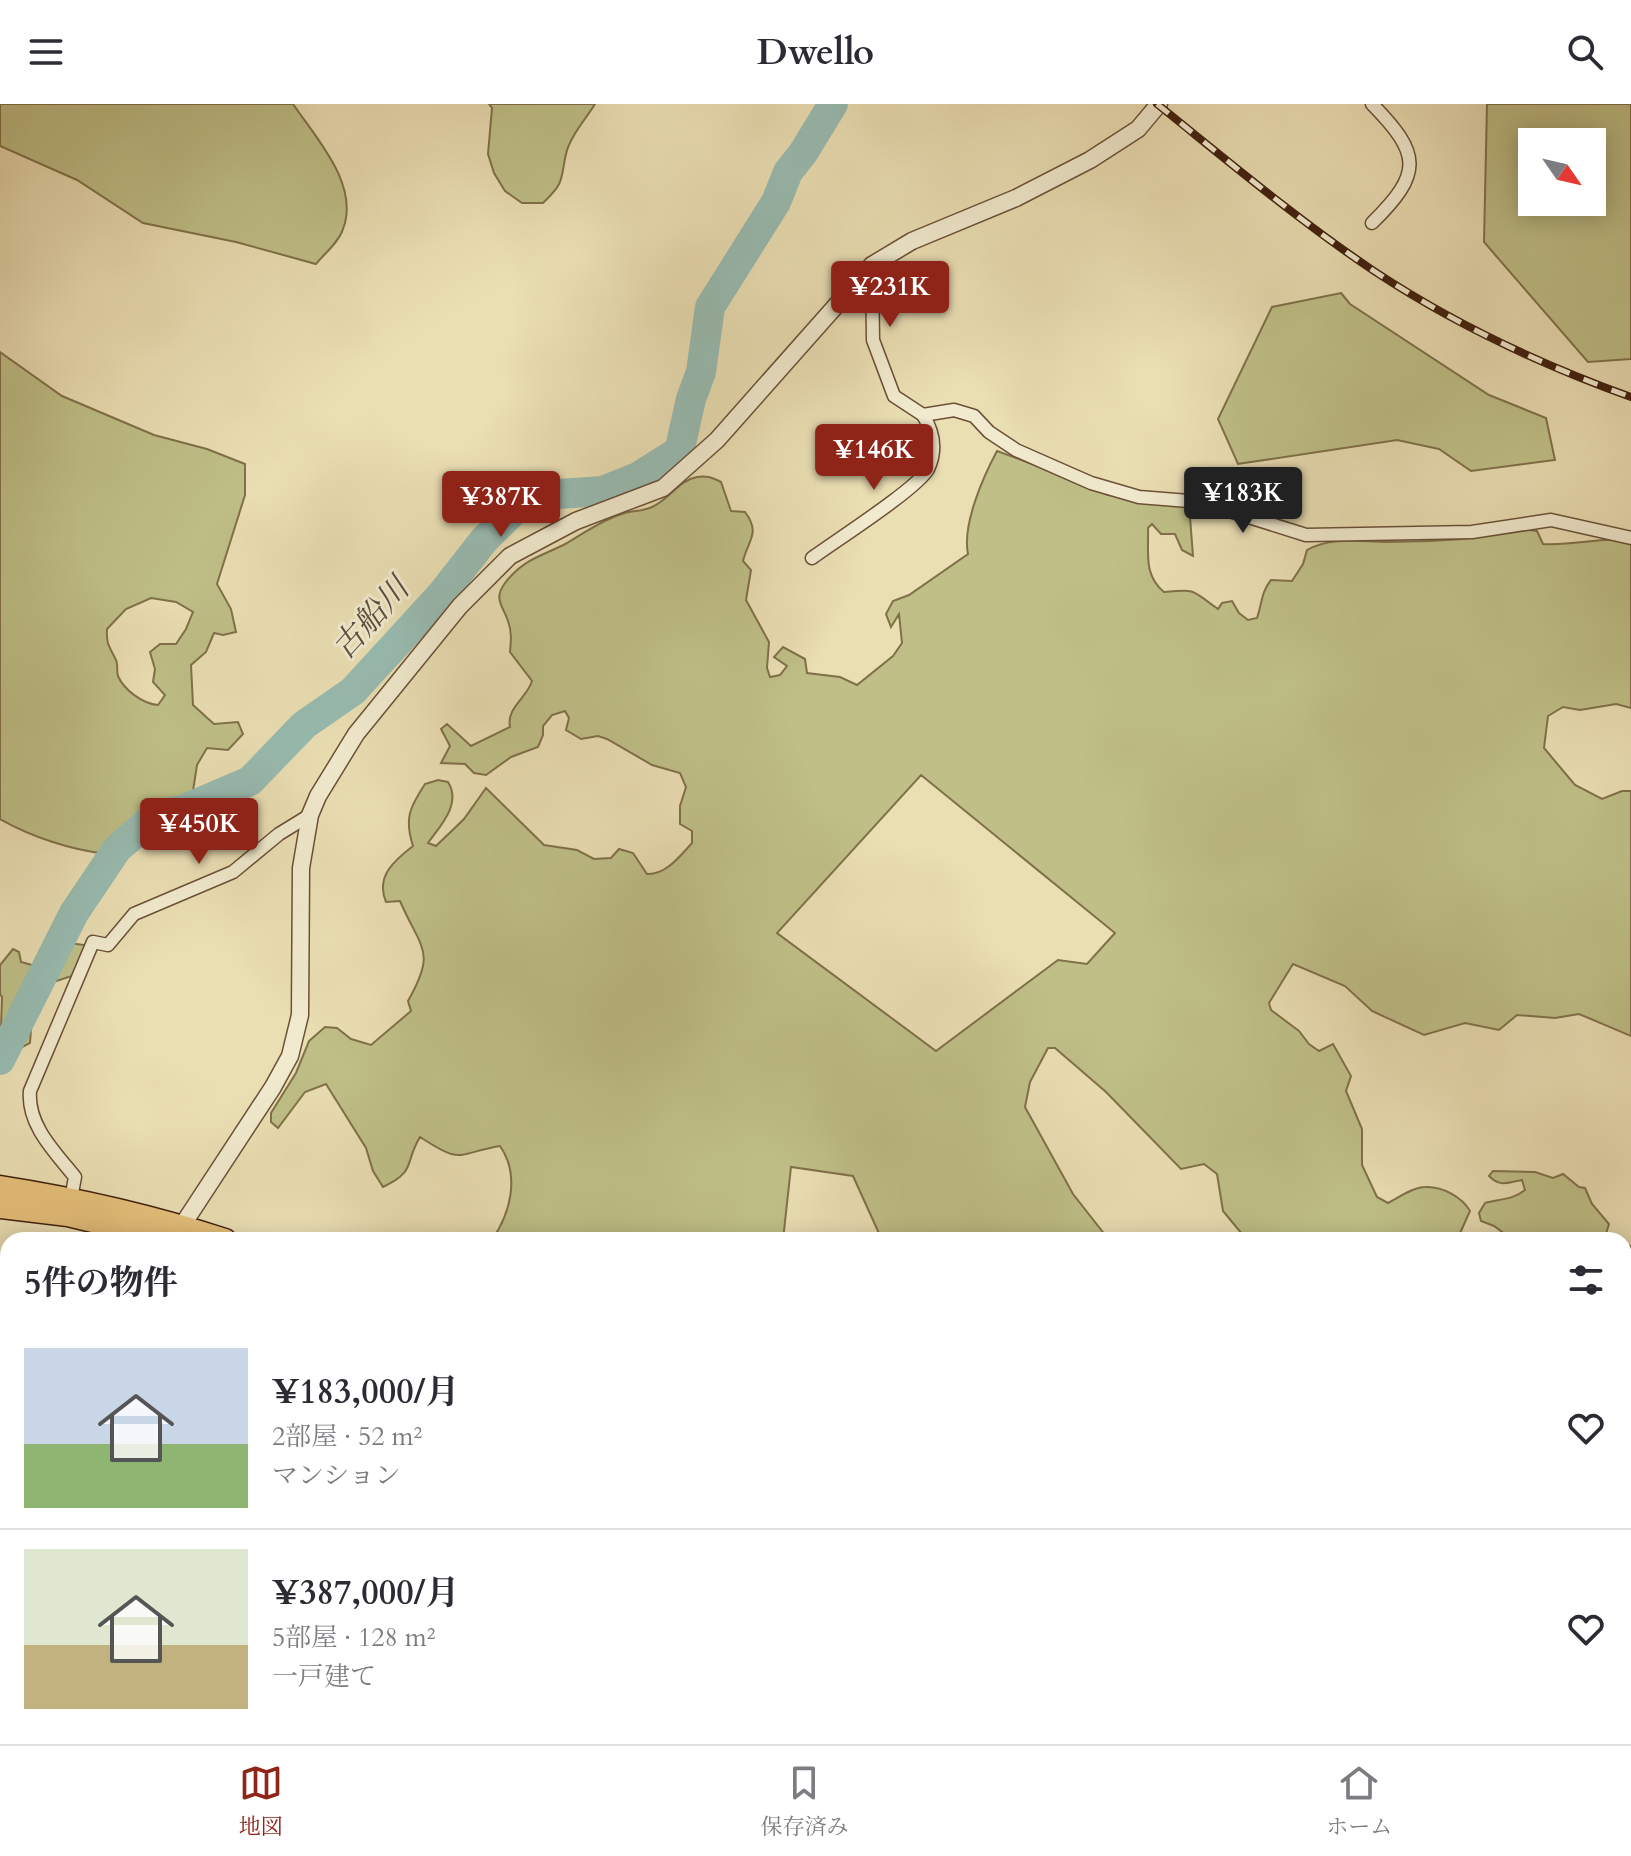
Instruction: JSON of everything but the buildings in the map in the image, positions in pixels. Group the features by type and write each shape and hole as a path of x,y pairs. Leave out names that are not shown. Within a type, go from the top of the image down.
{"highway":[{"path":"0,1187 164,1232"},
{"path":"0,1207 70,1207"}],"street":[{"path":"177,1232 273,1087 290,1056 300,1015 301,868 310,815 340,757 417,655 484,579 510,556 576,521 663,488 717,440 872,265 912,241 1016,198 1090,160 1138,129 1159,104"},
{"path":"1372,104 1405,144 1411,165 1404,188 1372,223"},
{"path":"812,558 919,480 927,469 933,448 932,429 923,415 894,396 873,340 872,265"},
{"path":"923,415 954,410 974,416 989,432 1016,450 1091,483 1139,497 1201,502 1306,535 1472,532 1551,520 1631,538"},
{"path":"70,1207 75,1177 42,1135 29,1107 30,1091 93,942 108,945 134,914 233,872 279,834 310,815"}],"green space":[{"path":"0,104 293,104 341,179 347,212 343,229 316,264 236,242 143,223 77,180 0,146"},
{"path":"489,104 595,104 571,141 558,185 543,203 522,203 505,191 494,173 488,154 492,108"},
{"path":"1487,104 1631,104 1631,359 1588,362 1484,242"},
{"path":"1341,293 1350,304 1489,395 1546,418 1555,460 1471,471 1439,449 1397,440 1238,464 1218,419 1272,307"},
{"path":"0,352 62,396 154,435 207,449 245,464 245,495 217,584 231,609 236,632 223,635 214,633 206,652 191,665 193,705 214,724 238,722 243,734 228,750 207,748 197,765 193,791 183,813 156,830 138,831 115,844 107,854 52,842 0,819","holes":["151,598 176,602 193,612 176,644 160,644 150,652 155,669 153,682 165,695 158,705 152,704 135,695 121,681 107,629 126,609"]},
{"path":"997,451 1108,495 1189,504 1193,556 1182,550 1175,534 1161,534 1152,524 1148,528 1148,554 1153,578 1164,592 1194,592 1218,609 1222,603 1232,601 1248,620 1257,618 1263,594 1271,580 1292,581 1303,564 1307,550 1326,543 1454,540 1519,530 1537,531 1543,544 1631,540 1631,708 1616,704 1580,710 1563,707 1548,716 1544,748 1575,785 1602,799 1631,791 1631,1036 1579,1014 1555,1018 1517,1015 1499,1030 1465,1023 1424,1035 1372,1011 1345,986 1293,964 1269,1003 1271,1010 1319,1051 1333,1044 1351,1076 1346,1091 1362,1129 1362,1165 1377,1197 1388,1203 1420,1187 1438,1188 1451,1193 1470,1211 1461,1232 1240,1232 1223,1211 1217,1174 1204,1164 1181,1169 1106,1092 1055,1048 1048,1048 1030,1082 1025,1107 1073,1194 1103,1232 878,1232 853,1176 791,1167 784,1232 497,1232 511,1193 510,1169 500,1146 459,1155 444,1151 420,1137 405,1171 383,1187 373,1171 366,1148 326,1084 305,1092 278,1128 271,1122 271,1113 296,1073 309,1041 325,1027 337,1028 351,1039 371,1045 411,1011 408,1001 422,971 423,950 400,901 386,902 383,884 394,863 413,846 410,813 425,784 438,780 448,782 452,790 448,814 428,843 436,846 464,819 486,788 544,845 577,850 594,859 611,858 619,849 633,853 647,874 666,868 692,843 692,831 680,824 680,806 686,787 680,773 652,765 607,739 598,736 581,739 566,730 569,718 565,711 552,715 543,726 538,747 511,757 486,775 474,773 465,764 441,763 450,746 441,729 447,724 471,746 510,727 511,714 532,681 510,652 510,629 499,598 505,583 519,568 607,520 652,507 691,479 701,476 713,478 721,482 731,511 745,512 750,519 753,531 743,561 751,570 746,600 769,642 767,668 770,677 780,675 787,666 774,657 783,647 805,659 807,673 840,677 857,685 893,656 902,643 899,614 891,627 886,614 893,601 909,595 968,554 968,529 980,487","holes":["921,775 1115,933 1087,964 1058,960 936,1051 777,933"]},
{"path":"70,943 84,945 83,961 75,975 47,984 32,1014 30,1043 0,1059 0,965 13,949 19,952 21,962 53,971 59,956"},
{"path":"1493,1171 1535,1172 1553,1178 1563,1174 1585,1188 1592,1204 1609,1224 1607,1232 1502,1232 1481,1221 1479,1213 1485,1203 1525,1190 1522,1180 1505,1183 1489,1176"}],"waterway":[{"name":"古船川","path":"0,1060 74,913 117,849 155,816 182,810 250,781 304,725 353,691 441,595 484,540 529,496 603,491 638,477 676,453 701,372 710,307 776,202 788,172 833,104"}],"railway":[{"path":"1157,104 1318,231 1404,290 1499,342 1631,397"}]}
